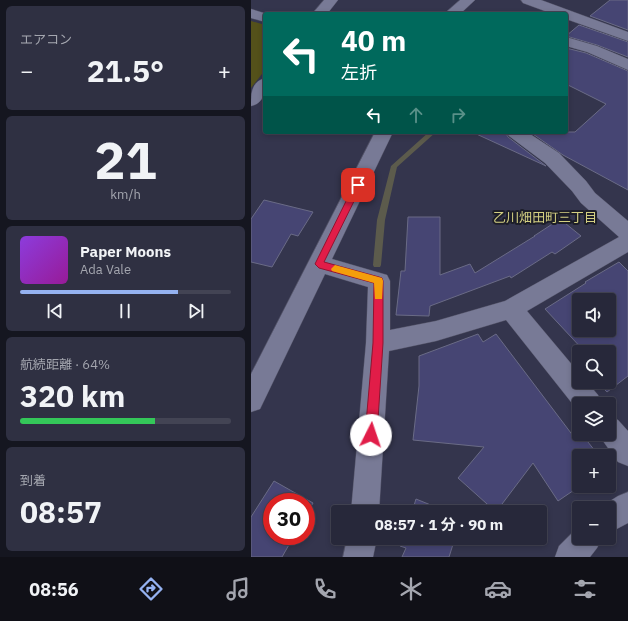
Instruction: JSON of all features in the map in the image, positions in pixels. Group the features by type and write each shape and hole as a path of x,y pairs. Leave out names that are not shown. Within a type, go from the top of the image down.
{"street":[{"path":"321,12 331,0"},
{"path":"454,12 468,0"},
{"path":"528,0 560,12"},
{"path":"251,13 263,17"},
{"path":"568,15 628,37"},
{"path":"568,42 592,49 628,66"},
{"path":"251,101 263,86"},
{"path":"251,400 383,134"},
{"path":"518,134 552,158 579,186 588,198 628,233"},
{"path":"378,343 436,331 511,309 628,242"},
{"path":"319,264 379,281 378,343 366,505"},
{"path":"511,309 583,397"},
{"path":"616,437 628,452"},
{"path":"616,514 628,506"},
{"path":"358,557 361,545"},
{"path":"570,557 581,545"}],"shaded area":[{"path":"251,21 263,24 263,73 251,88"}],"building":[{"path":"610,0 628,0 628,30 590,16"},
{"path":"579,25 628,42 628,57 597,45 568,37 568,34"},
{"path":"568,48 586,53 628,71 628,190 563,155 533,134 568,134 568,132 575,132 606,104 568,85"},
{"path":"476,134 506,134 508,137 546,166"},
{"path":"264,200 313,212 298,236 291,234 272,267 251,262 251,219"},
{"path":"408,217 440,217 440,275 470,264 475,273 560,219 581,236 555,254 552,252 511,278 510,276 430,306 429,316 396,315 401,271 405,271"},
{"path":"619,262 628,271 628,376 616,385 616,345 578,345 545,309 586,283 585,282"},
{"path":"478,334 483,342 496,334 572,434 572,441 587,441 593,449 572,449 572,491 558,501 533,463 501,505 488,505 458,478 484,447 413,440 419,386 419,356"},
{"path":"604,389 611,389 607,392"},
{"path":"274,481 295,493 266,493"},
{"path":"263,498 263,545 289,545 282,557 251,557 251,517"},
{"path":"416,499 431,505 414,505"},
{"path":"453,545 449,557 402,557 406,548 400,546"}],"waterway":[{"path":"377,265 381,220 394,166 431,134"}],"slow traffic":[{"path":"335,269 379,281 378,296"}],"district":[{"name":"乙川畑田町三丁目","path":"545,217"}],"route":[{"path":"358,185 319,264 379,281 378,343 371,435"}]}
